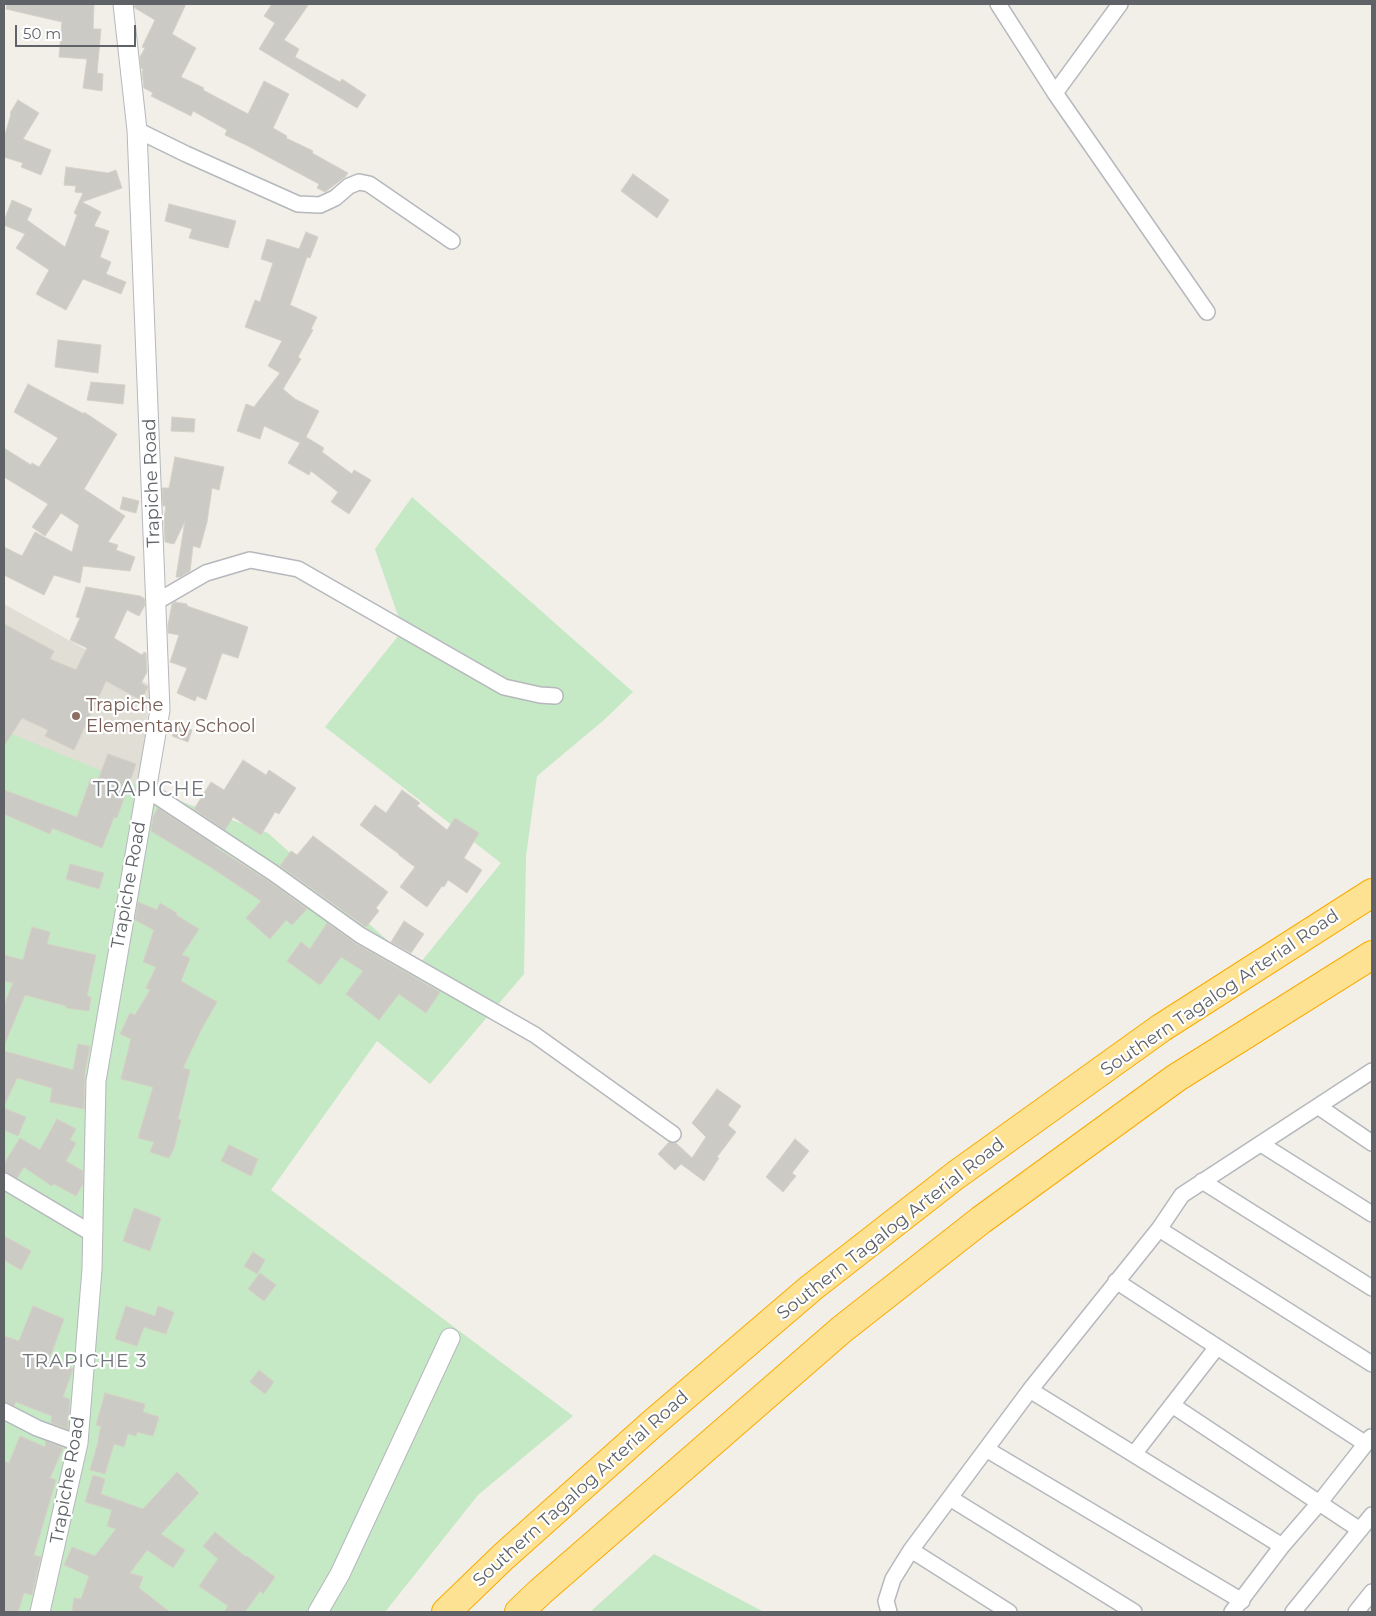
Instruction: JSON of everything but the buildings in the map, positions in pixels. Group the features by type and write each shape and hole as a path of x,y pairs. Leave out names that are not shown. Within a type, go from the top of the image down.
{"highway":[{"name":"Southern Tagalog Arterial Road","path":"446,1612 503,1557 659,1418 811,1288 956,1175 1161,1028 1372,893"},
{"path":"519,1612 555,1578 841,1330 981,1220 1176,1078 1372,955"}],"street":[{"name":"Trapiche Road","path":"40,1612 78,1443 92,1269 96,1080 160,710 137,130 123,4"},
{"path":"998,4 1055,93 1207,312"},
{"path":"1055,93 1120,4"},
{"path":"137,130 298,204 320,205 336,198 350,186 359,182 369,184 452,241"},
{"path":"156,602 206,573 250,560 298,568 504,687 540,695 555,696"},
{"path":"146,789 272,872 360,935 535,1035 673,1134"},
{"path":"889,1612 886,1601 893,1579 911,1550 1030,1390 1159,1228 1182,1195 1319,1107 1360,1077 1372,1071"},
{"path":"1319,1107 1372,1143"},
{"path":"1261,1144 1372,1214"},
{"path":"4,1180 93,1234"},
{"path":"1202,1181 1372,1288"},
{"path":"1159,1228 1372,1364"},
{"path":"986,1449 1237,1606 1282,1546 1369,1440 1217,1347 1116,1281"},
{"path":"318,1612 340,1574 450,1338"},
{"path":"1134,1454 1217,1347"},
{"path":"1030,1390 1282,1546"},
{"path":"1172,1405 1360,1530"},
{"path":"4,1411 37,1428 78,1443"},
{"path":"950,1498 1134,1612"},
{"path":"1293,1612 1372,1515"},
{"path":"911,1550 1009,1612"},
{"path":"1356,1612 1372,1592"}],"shaded area":[{"name":"Trapiche Elementary School","path":"4,604 151,686 138,793 4,745"}],"green space":[{"path":"412,497 633,692 604,720 537,776 526,856 524,974 430,1084 377,1041 271,1190 573,1416 478,1495 385,1612 4,1612 4,731 152,791 268,833 417,967 501,863 325,727 403,630 375,549"},
{"path":"654,1554 764,1612 590,1612"}],"place":[{"name":"Trapiche Elementary School","path":"76,716"}],"district":[{"name":"TRAPICHE","path":"149,790"},
{"name":"TRAPICHE 3","path":"85,1361"}]}
